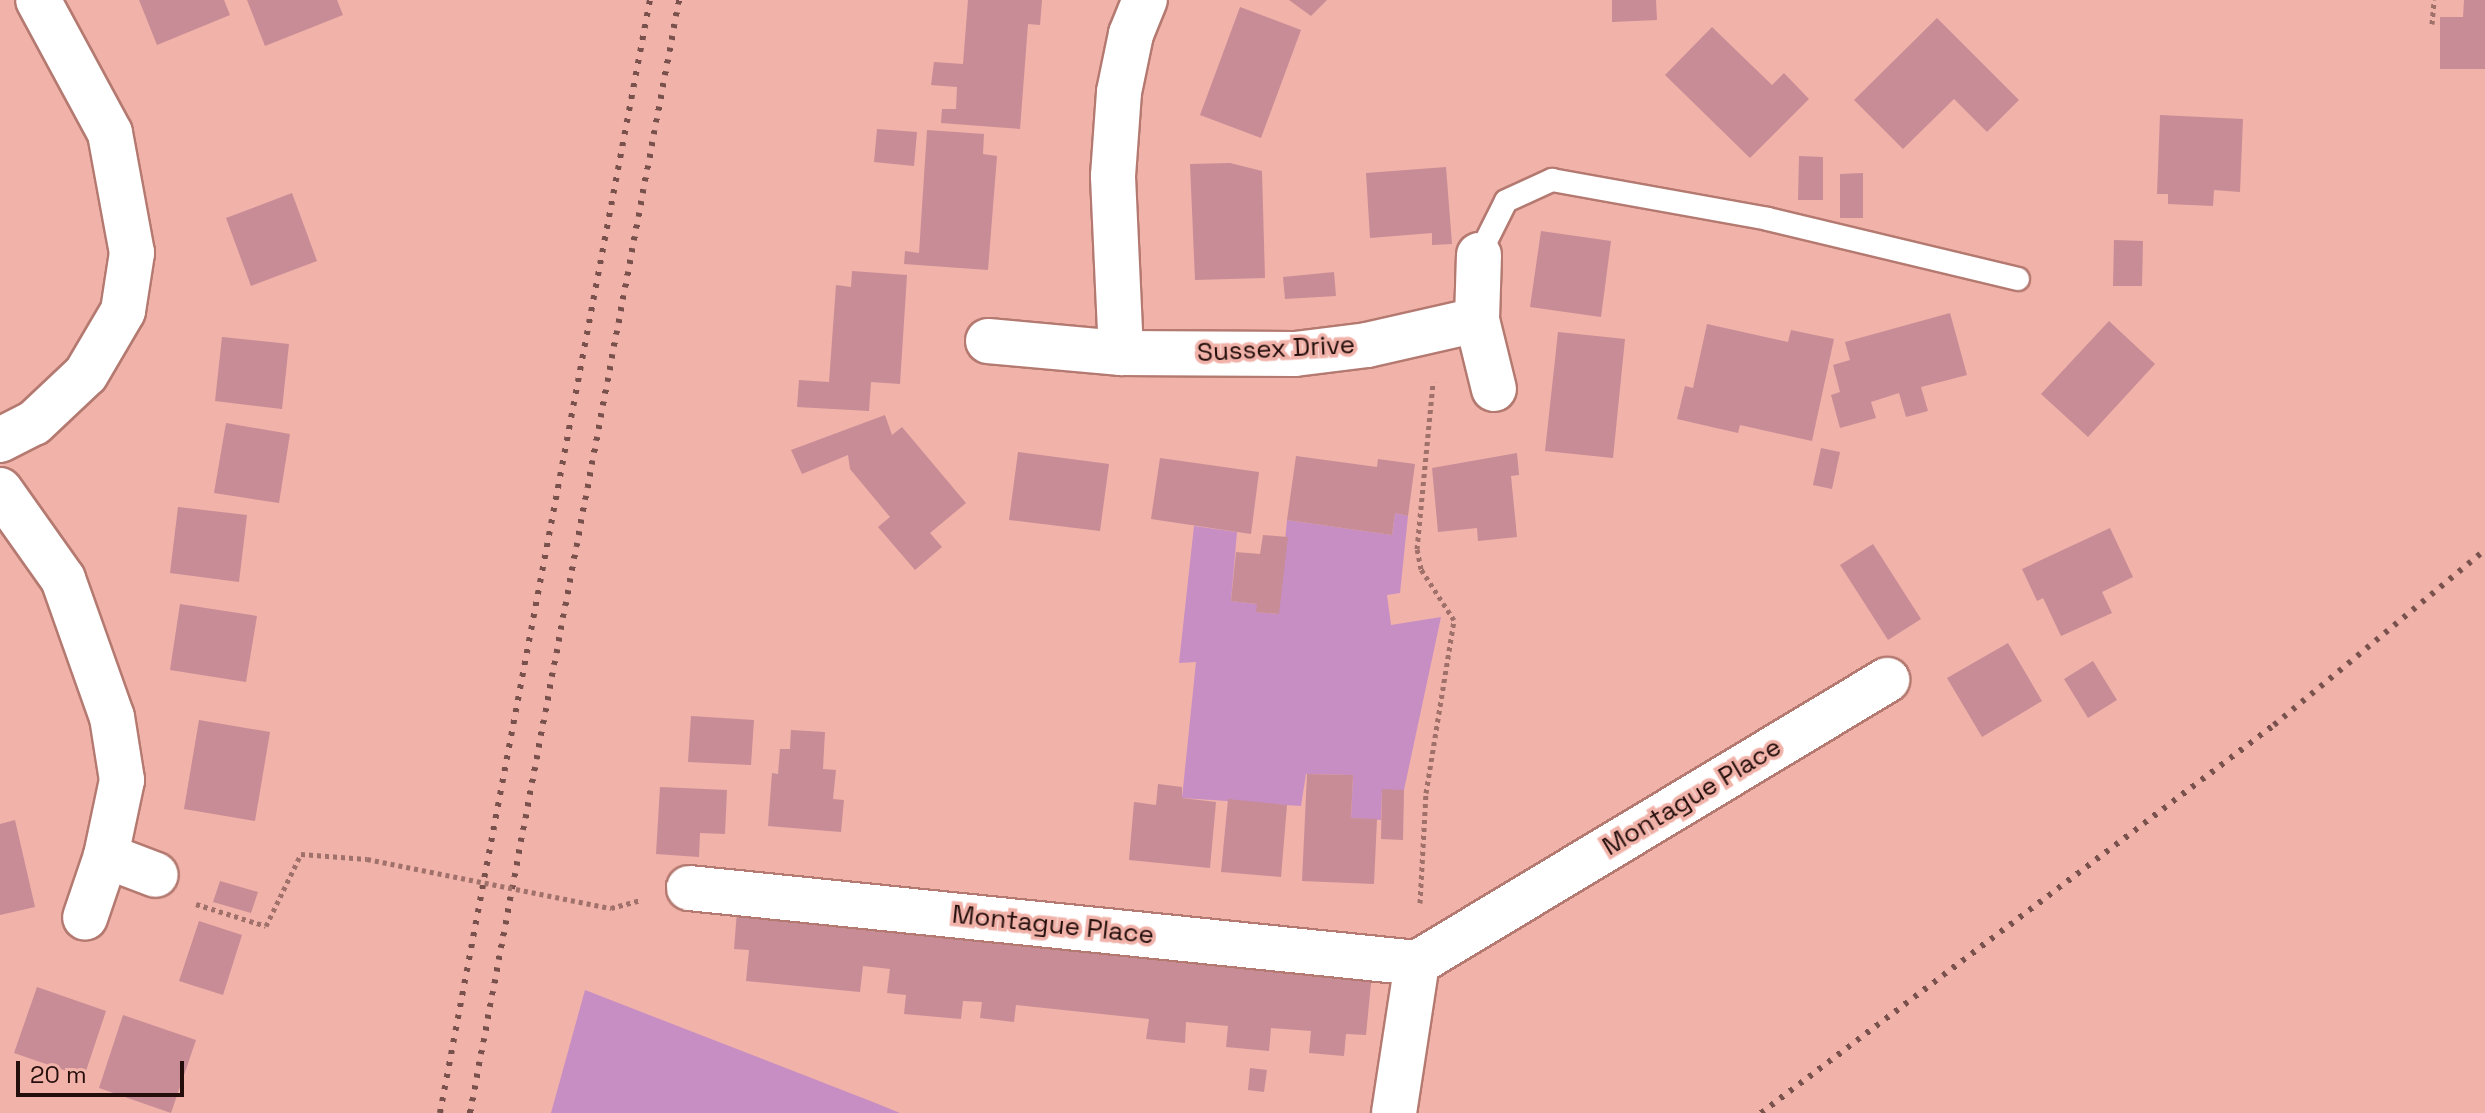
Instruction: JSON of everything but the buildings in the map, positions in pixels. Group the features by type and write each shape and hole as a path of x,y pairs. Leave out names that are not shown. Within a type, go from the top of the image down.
{"street":[{"path":"0,440 34,423 86,374 123,311 132,253 110,133 38,0"},
{"path":"1121,353 1113,176 1119,92 1131,34 1145,0"},
{"path":"1479,255 1458,325 1494,389"},
{"name":"Sussex Drive","path":"988,341 1121,353 1295,354 1458,325"},
{"path":"0,490 63,579 112,717 122,780 106,856 85,918"},
{"name":"Montague Place","path":"689,888 1417,963 1887,680"},
{"path":"106,856 156,875"},
{"path":"1394,1113 1417,963"}],"lane":[{"path":"1479,255 1506,201 1552,180 1768,219 2018,279"}],"path":[{"path":"2432,24 2434,0"},
{"path":"1417,963 1426,793 1454,620 1421,569 1417,549 1458,325"},
{"path":"156,875 194,903 266,926 301,854 367,859 611,908"}],"shaded area":[{"path":"1395,513 1408,516 1400,593 1387,595 1391,625 1441,617 1404,790 1382,790 1381,820 1351,818 1353,775 1306,774 1301,806 1182,798 1196,662 1179,663 1194,526 1237,532 1231,601 1257,604 1257,612 1278,614 1287,520 1392,535"},
{"path":"585,990 873,1102 900,1113 551,1113"}],"railway":[{"path":"440,1113 650,0"},
{"path":"470,1113 679,0"},
{"path":"1761,1113 2274,725 2485,550"}]}
